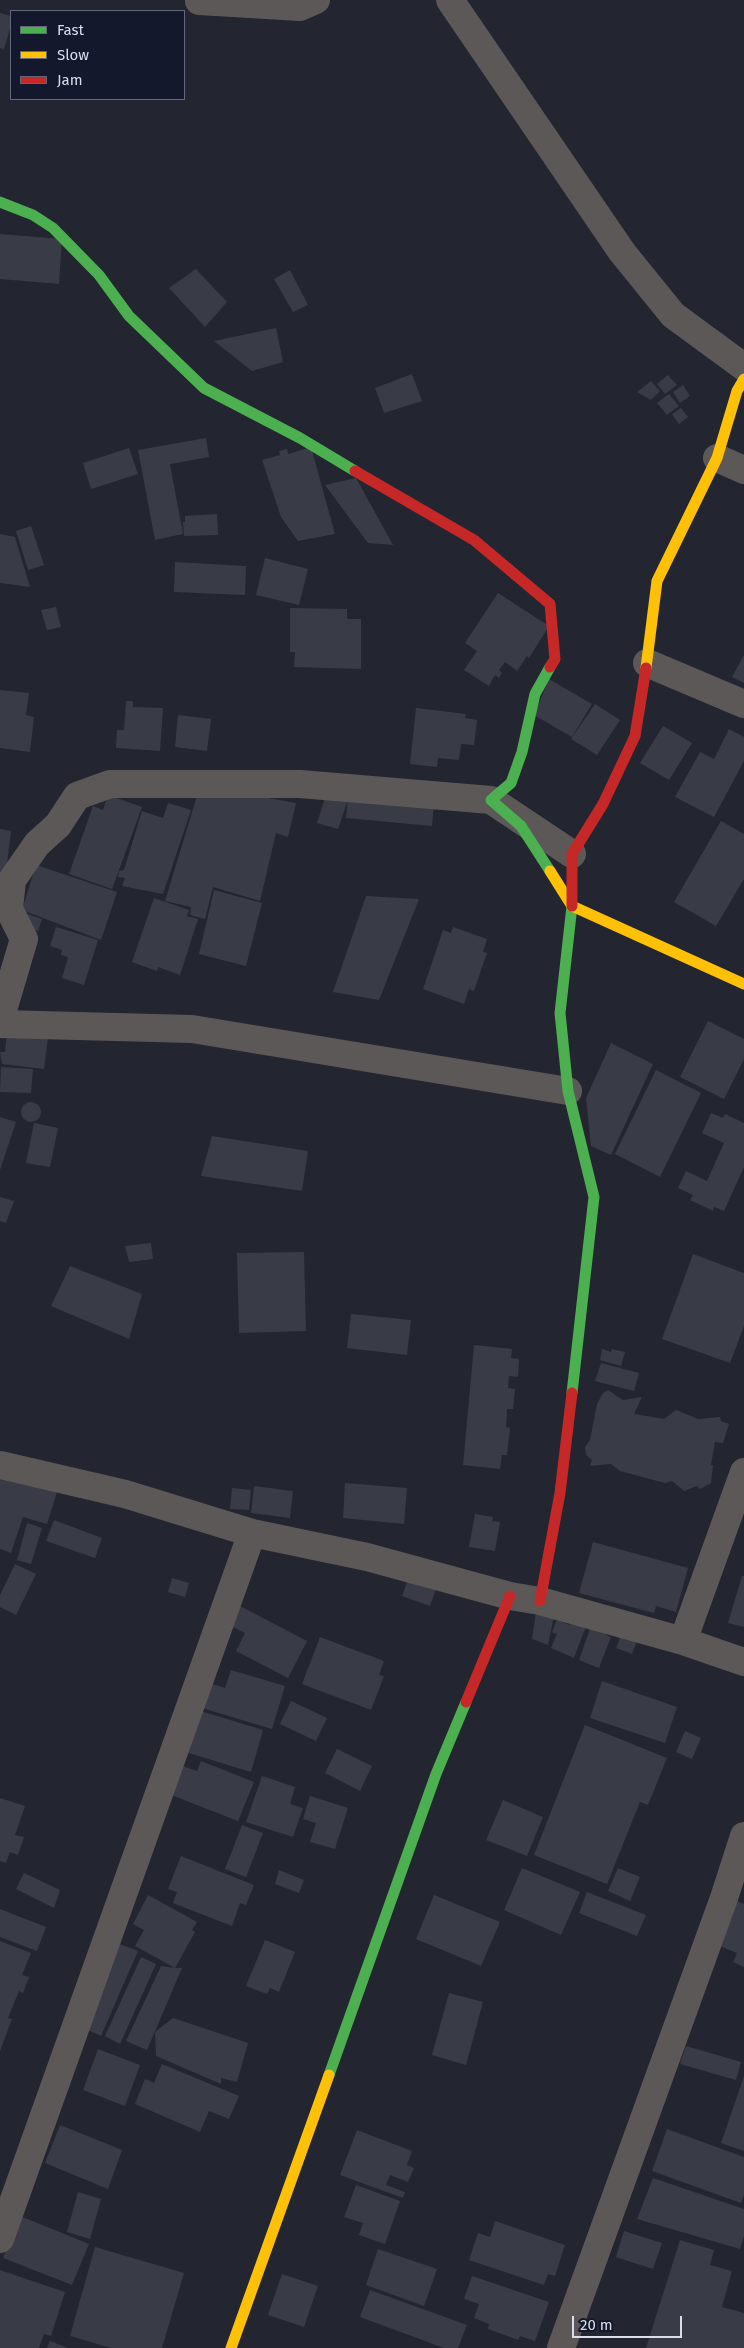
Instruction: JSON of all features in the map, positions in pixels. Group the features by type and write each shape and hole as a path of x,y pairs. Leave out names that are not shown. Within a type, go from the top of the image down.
{"street":[{"path":"199,0 300,7 316,0"},
{"path":"450,0 622,252 673,315 744,367"},
{"path":"0,202 33,215 53,228 99,274 129,316 204,388 300,438 474,540 550,604 555,659 535,694 522,752 511,783 491,800"},
{"path":"540,1602 560,1493 594,1197 568,1091 560,1013 572,906 572,854 602,804 635,736 657,581 716,458 737,391 744,379"},
{"path":"716,458 744,470"},
{"path":"647,662 744,704"},
{"path":"0,1020 24,939 10,909 12,880 37,844 58,825 77,796 110,784 300,784 491,800 572,854"},
{"path":"491,800 521,826 572,906 744,984"},
{"path":"0,1024 192,1029 568,1091"},
{"path":"0,1465 125,1494 252,1533 367,1557 510,1596 540,1602 683,1641 744,1662"},
{"path":"683,1641 744,1472"},
{"path":"0,2239 252,1533"},
{"path":"231,2348 436,1774 510,1596"},
{"path":"561,2348 724,1898 744,1836"}],"building":[{"path":"0,13 10,16 10,28 4,49 0,48"},
{"path":"0,234 62,239 59,284 0,279"},
{"path":"196,269 227,302 205,327 169,288"},
{"path":"290,270 308,305 293,312 274,279"},
{"path":"276,328 283,362 252,371 214,341"},
{"path":"412,374 422,401 384,413 375,388"},
{"path":"668,375 677,385 665,394 657,384"},
{"path":"651,381 660,391 651,400 637,392"},
{"path":"683,385 690,396 680,403 673,392"},
{"path":"669,394 679,406 667,415 657,403"},
{"path":"681,408 688,417 679,424 672,414"},
{"path":"206,438 209,457 170,464 183,534 155,540 138,450"},
{"path":"311,447 335,534 298,541 281,517 262,460 280,455 279,451 287,449 288,454"},
{"path":"129,448 138,474 91,489 83,463"},
{"path":"356,478 393,545 368,543 325,485"},
{"path":"217,514 218,535 184,536 183,522 185,522 185,516"},
{"path":"31,526 44,565 28,570 16,531"},
{"path":"0,534 15,537 30,587 0,583"},
{"path":"265,558 308,569 299,605 256,595"},
{"path":"175,562 246,566 245,595 174,592"},
{"path":"498,593 549,626 529,658 527,656 517,671 505,662 499,670 502,673 499,678 495,675 489,686 464,670 477,651 465,643"},
{"path":"56,607 61,627 47,630 41,610"},
{"path":"290,608 347,609 347,619 361,619 361,669 294,667 295,652 290,652"},
{"path":"744,655 744,683 732,677"},
{"path":"549,679 592,704 572,737 534,715"},
{"path":"0,690 29,693 26,715 34,717 30,752 0,748"},
{"path":"126,701 133,701 133,707 163,708 160,751 116,748 117,730 124,730"},
{"path":"595,704 620,720 597,755 571,739"},
{"path":"416,708 466,714 465,718 477,720 474,745 461,744 459,760 438,758 437,767 410,764"},
{"path":"178,715 211,719 207,751 175,747"},
{"path":"663,726 692,743 669,780 640,763"},
{"path":"729,729 744,737 744,761 714,817 675,797 700,752 714,759"},
{"path":"200,786 296,803 288,837 276,833 260,901 213,887 205,919 190,915 191,907 165,901"},
{"path":"327,792 348,799 338,829 317,823"},
{"path":"108,795 142,807 112,889 69,874 93,806 103,810"},
{"path":"348,797 434,805 432,826 346,818"},
{"path":"168,803 191,810 163,894 122,886 125,878 118,877 119,871 124,870 142,811 163,818"},
{"path":"721,821 744,834 744,879 716,926 674,902"},
{"path":"0,829 11,831 5,880 0,879"},
{"path":"36,865 117,892 101,940 22,910"},
{"path":"214,890 262,903 246,966 199,954"},
{"path":"366,896 419,899 379,1000 333,992"},
{"path":"154,898 189,910 187,916 198,919 180,975 158,967 157,971 132,962"},
{"path":"22,912 42,919 38,931 19,924"},
{"path":"56,927 98,940 84,985 62,978 68,957 61,955 62,950 50,946"},
{"path":"453,927 487,939 483,952 487,953 474,991 469,989 464,1004 423,989 443,930 451,933"},
{"path":"708,1021 744,1039 744,1059 724,1099 680,1077"},
{"path":"7,1033 48,1038 44,1069 2,1064 0,1052 5,1052"},
{"path":"611,1043 653,1064 611,1155 591,1146 586,1098"},
{"path":"1,1067 33,1069 31,1093 0,1092"},
{"path":"656,1070 701,1093 660,1177 615,1154"},
{"path":"27,1102 35,1102 41,1108 41,1116 35,1122 27,1122 21,1116 21,1108"},
{"path":"711,1113 723,1118 725,1114 744,1123 744,1167 724,1211 714,1207 713,1211 690,1200 693,1195 678,1188 686,1171 707,1181 724,1143 702,1133"},
{"path":"0,1117 16,1122 0,1170"},
{"path":"34,1123 58,1128 50,1167 26,1163"},
{"path":"212,1136 308,1151 302,1191 201,1176"},
{"path":"0,1197 14,1201 6,1223 0,1221"},
{"path":"151,1243 153,1259 129,1262 125,1246"},
{"path":"304,1252 306,1331 239,1333 237,1253"},
{"path":"693,1254 744,1273 744,1326 730,1363 662,1339"},
{"path":"70,1266 142,1294 129,1339 51,1306"},
{"path":"351,1314 411,1320 407,1355 347,1348"},
{"path":"474,1345 512,1349 511,1358 519,1359 518,1377 509,1376 508,1388 515,1389 513,1409 507,1409 506,1427 510,1428 507,1455 502,1455 500,1469 463,1465"},
{"path":"602,1349 611,1352 612,1349 625,1352 621,1366 600,1360"},
{"path":"601,1363 639,1373 634,1391 595,1381"},
{"path":"608,1390 623,1400 642,1397 634,1414 664,1419 676,1410 698,1419 720,1417 721,1421 729,1424 723,1443 715,1442 711,1465 713,1465 711,1483 700,1489 697,1486 684,1491 672,1481 665,1483 620,1471 611,1464 590,1466 592,1460 586,1455 585,1447 590,1440 597,1404 603,1393"},
{"path":"0,1472 58,1489 47,1524 23,1517 11,1553 0,1549"},
{"path":"345,1483 407,1488 404,1524 343,1518"},
{"path":"254,1486 293,1491 290,1518 251,1513"},
{"path":"232,1488 251,1490 249,1510 230,1509"},
{"path":"475,1514 493,1517 492,1521 500,1522 495,1551 469,1547"},
{"path":"54,1520 102,1538 95,1558 46,1541"},
{"path":"27,1523 42,1528 31,1564 17,1560"},
{"path":"593,1542 688,1568 676,1612 656,1606 654,1613 579,1593"},
{"path":"15,1564 36,1574 16,1615 0,1607 0,1595"},
{"path":"410,1573 438,1583 430,1606 402,1596"},
{"path":"742,1576 744,1576 744,1627 728,1623"},
{"path":"172,1578 189,1583 185,1597 168,1592"},
{"path":"238,1605 307,1641 288,1678 236,1651 245,1633 229,1625"},
{"path":"536,1612 554,1616 548,1645 532,1639"},
{"path":"573,1618 587,1624 574,1658 551,1648 557,1634 552,1632 557,1620 570,1625"},
{"path":"592,1623 609,1629 606,1635 611,1637 599,1668 579,1660"},
{"path":"621,1635 637,1641 632,1654 616,1648"},
{"path":"320,1637 384,1661 379,1675 384,1676 371,1710 302,1684"},
{"path":"231,1670 285,1686 272,1729 202,1708 209,1683 225,1688"},
{"path":"602,1681 677,1707 665,1743 590,1718"},
{"path":"291,1701 327,1718 316,1741 280,1724"},
{"path":"194,1709 263,1730 251,1772 182,1751"},
{"path":"585,1725 667,1758 648,1805 640,1802 607,1884 534,1855"},
{"path":"685,1731 701,1738 692,1759 676,1752"},
{"path":"337,1749 372,1766 360,1791 325,1773"},
{"path":"201,1761 254,1782 238,1821 166,1793 177,1764 197,1771"},
{"path":"262,1776 295,1787 290,1804 303,1808 293,1837 246,1822"},
{"path":"310,1796 348,1808 335,1849 310,1842 316,1823 303,1819"},
{"path":"0,1798 25,1806 15,1835 24,1837 18,1855 10,1852 6,1863 0,1861"},
{"path":"503,1800 543,1817 527,1856 486,1840"},
{"path":"242,1825 263,1833 246,1877 225,1869"},
{"path":"181,1856 254,1885 246,1905 240,1903 232,1926 173,1903 177,1892 168,1889"},
{"path":"522,1868 580,1892 561,1935 504,1910"},
{"path":"618,1868 640,1877 630,1901 608,1891"},
{"path":"279,1870 304,1880 299,1893 275,1884"},
{"path":"24,1873 60,1890 54,1908 16,1889"},
{"path":"587,1892 646,1915 637,1936 579,1913"},
{"path":"148,1895 197,1922 192,1930 195,1932 175,1968 135,1946 144,1930 133,1924"},
{"path":"434,1895 500,1922 481,1966 416,1939"},
{"path":"737,1901 744,1904 744,1967 733,1962 737,1953 717,1945"},
{"path":"0,1909 46,1927 37,1951 0,1937"},
{"path":"265,1940 295,1952 279,1992 270,1988 267,1994 246,1986"},
{"path":"0,1941 31,1953 22,1975 29,1977 23,1993 19,1991 8,2018 12,2019 0,2051"},
{"path":"120,1944 138,1951 101,2036 84,2028"},
{"path":"141,1957 156,1964 120,2044 105,2036"},
{"path":"161,1966 182,1968 147,2050 126,2041"},
{"path":"449,1993 483,2002 466,2065 432,2055"},
{"path":"173,2018 248,2043 237,2082 221,2078 221,2084 156,2056 155,2032"},
{"path":"686,2046 741,2062 736,2080 680,2064"},
{"path":"98,2049 140,2065 125,2106 83,2090"},
{"path":"162,2064 239,2096 229,2119 209,2111 200,2132 135,2104 145,2079 154,2083"},
{"path":"744,2076 744,2151 721,2143"},
{"path":"60,2125 122,2150 108,2189 45,2163"},
{"path":"667,2129 744,2157 744,2195 741,2203 652,2171"},
{"path":"357,2130 412,2151 407,2165 414,2168 408,2182 390,2175 386,2185 405,2192 403,2198 340,2175"},
{"path":"653,2178 744,2209 744,2236 740,2249 637,2219"},
{"path":"356,2185 400,2201 385,2244 359,2235 363,2223 344,2217"},
{"path":"78,2192 101,2199 90,2239 67,2232"},
{"path":"20,2216 89,2244 72,2285 3,2258"},
{"path":"495,2221 565,2245 555,2276 548,2274 544,2285 469,2260 478,2233 490,2237"},
{"path":"624,2231 662,2243 653,2269 616,2257"},
{"path":"680,2240 714,2250 710,2265 732,2271 722,2307 744,2313 744,2348 646,2348"},
{"path":"95,2247 184,2273 162,2348 111,2348 70,2336"},
{"path":"378,2249 437,2269 424,2306 366,2285"},
{"path":"0,2270 65,2292 51,2336 44,2334 39,2348 0,2348"},
{"path":"282,2274 318,2286 304,2327 268,2315"},
{"path":"472,2276 549,2302 535,2341 520,2336 518,2340 488,2329 489,2324 474,2318 479,2304 464,2299"},
{"path":"370,2290 467,2325 458,2348 444,2348 360,2317"},
{"path":"50,2341 68,2348 47,2348"}],"traffic: fast":[{"path":"0,202 33,215 53,228 99,275 129,316 204,388 300,438 355,471"},
{"path":"550,667 535,694 522,752 511,783 491,800 521,826 550,871"},
{"path":"572,906 560,1013 568,1091 594,1197 572,1393"},
{"path":"329,2075 436,1774 466,1702"}],"traffic: slow":[{"path":"646,668 657,581 717,458 737,391 744,379"},
{"path":"550,871 572,906 744,984"},
{"path":"231,2348 329,2075"}],"traffic: jam":[{"path":"355,471 474,540 550,604 555,659 550,667"},
{"path":"572,906 572,854 603,804 635,736 646,668"},
{"path":"540,1601 560,1493 572,1393"},
{"path":"466,1702 510,1596"}]}
